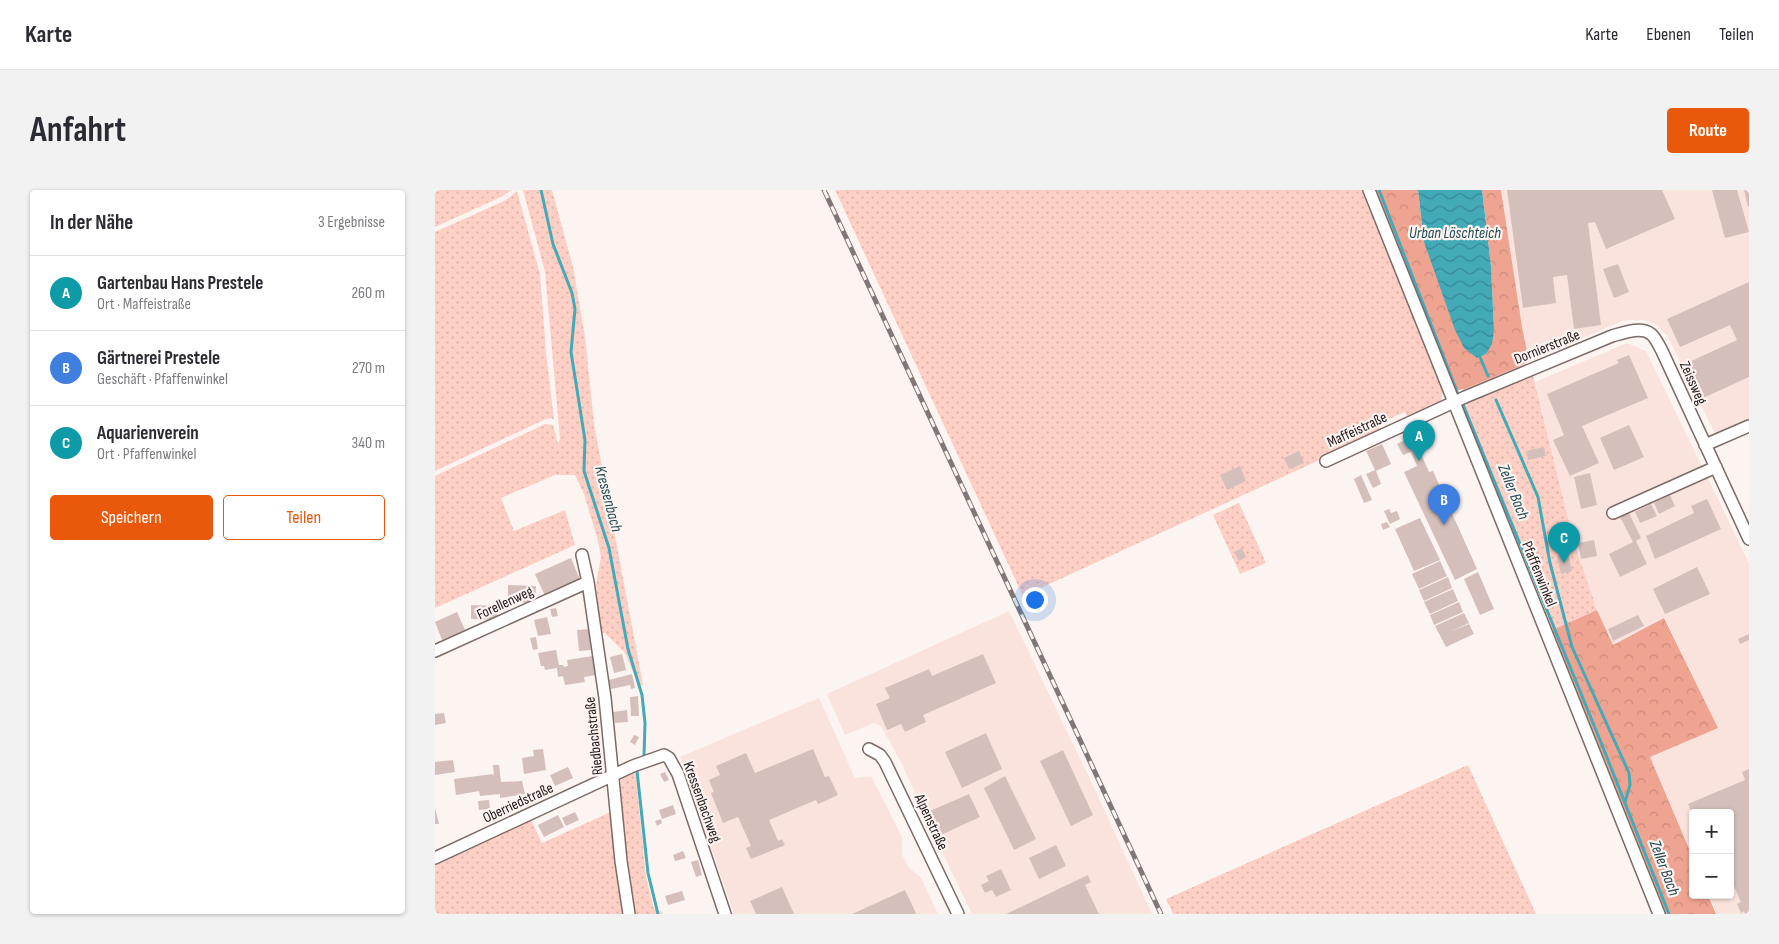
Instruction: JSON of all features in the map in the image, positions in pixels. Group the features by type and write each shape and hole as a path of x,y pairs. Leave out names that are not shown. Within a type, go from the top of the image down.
{"street":[{"name":"Pfaffenwinkel","path":"1369,190 1458,401 1659,914"},
{"name":"Dornierstraße","path":"1458,401 1612,336 1632,331 1651,334"},
{"name":"Zeissweg","path":"1651,334 1663,351 1749,539"},
{"name":"Maffeistraße","path":"1326,461 1458,401"},
{"path":"1705,445 1749,426"},
{"path":"1613,513 1716,467"},
{"name":"Riedbachstraße","path":"582,555 588,582 605,698 621,861 629,914"},
{"name":"Forellenweg","path":"435,652 588,582"},
{"name":"Alpenstraße","path":"869,749 880,755 885,762 957,914"},
{"name":"Kressenbachweg","path":"613,776 664,755 669,758 678,774 725,914"},
{"name":"Oberriedstraße","path":"435,858 613,776"}],"shaded area":[{"path":"435,190 511,190 503,196 435,227"},
{"path":"523,190 552,190 573,267 585,337 594,424 643,685 639,686 625,653 605,633 601,633 596,585 601,557 584,494 575,475 555,475 501,498 514,531 565,510 575,545 435,608 435,476 545,424 553,425 558,444 560,439 545,272"},
{"path":"835,190 1363,190 1443,391 1440,404 1408,419 1405,412 1378,424 1381,432 1023,596"},
{"path":"1501,190 1749,190 1749,430 1720,444 1667,335 1655,324 1644,320 1622,321 1529,361"},
{"path":"517,191 540,274 554,420 551,418 546,419 435,471 435,232 506,200"},
{"path":"1627,343 1646,351 1749,563 1749,914 1717,914 1711,899 1734,899 1734,809 1689,809 1689,848 1650,757 1718,728 1665,618 1612,645 1591,594 1574,543 1535,382"},
{"path":"1533,375 1574,543 1597,610 1548,632 1462,408 1465,404"},
{"path":"1239,503 1266,563 1240,574 1213,515"},
{"path":"1009,611 1098,796 1152,914 972,914 901,762 881,726 874,723 845,735 827,694"},
{"path":"819,698 855,778 871,776 902,837 902,855 909,868 921,878 938,914 734,914 680,757"},
{"path":"1468,765 1536,914 1173,914 1166,899"},
{"path":"635,769 646,877 654,909 663,914 634,914 624,846 621,777"},
{"path":"613,811 625,914 435,914 435,862 530,818 542,843"}],"green space":[{"path":"1375,190 1418,190 1424,242 1477,358 1486,354 1494,329 1491,266 1482,190 1501,190 1529,361 1465,389 1458,390 1454,387"},
{"path":"1597,610 1613,645 1664,618 1718,728 1650,757 1689,849 1689,899 1710,899 1716,914 1662,914 1548,632"}],"water":[{"name":"Urban Löschteich","path":"1418,190 1482,190 1491,266 1494,329 1492,344 1486,354 1477,358 1464,348 1455,330 1424,242"}],"building":[{"path":"1507,190 1662,190 1675,219 1606,249 1595,222 1588,223 1601,325 1574,329 1567,275 1553,277 1556,303 1523,308"},
{"path":"1712,190 1737,190 1749,232 1725,238"},
{"path":"1744,190 1749,190 1748,207"},
{"path":"1618,264 1629,292 1614,298 1603,269"},
{"path":"1749,282 1749,377 1703,398 1687,363 1737,340 1730,325 1680,347 1667,319"},
{"path":"1629,355 1648,398 1582,426 1599,463 1570,476 1553,440 1564,435 1547,394 1619,363 1617,360"},
{"path":"1629,425 1644,457 1614,470 1600,438"},
{"path":"1413,436 1429,472 1433,471 1477,569 1455,580 1404,472 1417,466 1411,452 1403,455 1397,444"},
{"path":"1382,444 1391,464 1376,471 1381,484 1373,488 1366,474 1375,470 1366,451"},
{"path":"1544,447 1546,456 1528,460 1526,451"},
{"path":"1299,451 1304,463 1289,469 1284,458"},
{"path":"1240,466 1246,481 1227,490 1220,475"},
{"path":"1590,473 1597,505 1581,509 1574,477"},
{"path":"1361,475 1372,500 1364,503 1354,479"},
{"path":"1670,495 1675,506 1659,514 1654,503"},
{"path":"1707,499 1721,529 1655,559 1646,536 1694,513 1691,506"},
{"path":"1651,504 1657,516 1640,523 1635,512"},
{"path":"1389,509 1391,513 1397,511 1400,519 1390,524 1384,511"},
{"path":"1628,511 1641,538 1636,541 1647,564 1620,577 1609,554 1633,542 1619,515"},
{"path":"1420,518 1440,560 1414,571 1395,529"},
{"path":"1387,522 1390,527 1383,530 1381,524"},
{"path":"1594,540 1597,556 1581,559 1578,543"},
{"path":"1242,548 1246,557 1239,561 1234,552"},
{"path":"1568,553 1572,571 1561,574 1557,556"},
{"path":"571,558 580,580 545,596 535,574"},
{"path":"1440,561 1447,576 1419,589 1412,574"},
{"path":"1697,567 1710,594 1665,614 1653,589"},
{"path":"1478,572 1494,609 1480,615 1464,579"},
{"path":"1448,577 1452,588 1424,601 1419,590"},
{"path":"508,585 536,586 535,603 508,602"},
{"path":"1453,589 1458,601 1430,614 1424,602"},
{"path":"1459,602 1463,612 1434,625 1430,615"},
{"path":"471,605 497,606 497,620 471,619"},
{"path":"556,608 558,616 552,617 550,609"},
{"path":"457,612 465,630 442,640 435,622"},
{"path":"1464,613 1469,623 1450,632 1469,624 1474,634 1446,647 1435,626"},
{"path":"1638,615 1644,626 1613,641 1608,629"},
{"path":"547,617 551,634 538,636 534,620"},
{"path":"589,629 591,650 579,651 577,630"},
{"path":"1749,634 1749,640 1740,644 1738,639"},
{"path":"536,637 538,649 533,650 530,638"},
{"path":"556,650 559,665 564,667 568,666 567,660 593,656 596,675 584,677 585,682 565,685 563,676 558,677 557,668 545,670 544,666 541,666 538,653"},
{"path":"622,654 626,670 614,673 610,657"},
{"path":"983,654 996,683 923,715 926,722 905,732 901,724 887,730 876,704 890,698 885,688 929,669 932,676"},
{"path":"632,674 635,688 631,689 630,685 611,689 609,680"},
{"path":"638,696 639,716 631,716 630,697"},
{"path":"627,710 628,722 615,723 613,712"},
{"path":"444,713 446,723 435,725 435,714"},
{"path":"986,733 1002,769 962,788 945,752"},
{"path":"634,735 639,737 635,745 630,742"},
{"path":"543,749 546,770 524,774 522,758 534,756 533,750"},
{"path":"813,749 825,777 829,776 838,795 818,804 816,800 769,820 778,841 782,839 785,845 751,859 746,848 751,846 738,817 723,823 711,793 714,792 709,780 720,775 716,766 746,753 755,773"},
{"path":"1063,750 1093,815 1071,826 1040,761"},
{"path":"453,760 455,772 435,775 435,762"},
{"path":"493,765 499,765 501,782 522,781 525,794 500,798 500,794 480,796 479,791 456,795 454,779 493,774 494,776"},
{"path":"568,767 573,778 555,786 550,775"},
{"path":"1749,769 1749,914 1745,914 1744,911 1741,913 1737,904 1741,902 1734,886 1734,809 1690,809 1688,804 1745,780 1742,772"},
{"path":"665,772 669,780 664,782 660,774"},
{"path":"1005,776 1036,839 1014,850 984,788"},
{"path":"969,794 980,817 941,835 930,811"},
{"path":"489,800 490,809 479,810 478,801"},
{"path":"673,805 676,814 662,819 659,810"},
{"path":"435,808 439,824 435,824"},
{"path":"575,812 579,820 566,826 562,818"},
{"path":"558,815 564,827 544,837 538,825"},
{"path":"661,819 662,823 657,826 655,821"},
{"path":"1056,845 1066,866 1039,879 1029,858"},
{"path":"683,851 686,858 675,861 673,855"},
{"path":"698,860 702,875 696,877 691,862"},
{"path":"1001,869 1011,890 996,897 992,890 985,893 981,885 989,881 986,876"},
{"path":"1088,875 1091,882 1085,885 1099,914 1006,914"},
{"path":"782,887 794,914 756,914 750,901"},
{"path":"905,890 916,913 914,914 852,914"},
{"path":"682,891 685,900 668,905 665,896"}],"waterway":[{"name":"Kressenbach","path":"541,190 553,244 572,293 575,309 571,352 585,440 584,471 609,548 628,649 642,695 645,723 644,756"},
{"name":"Zeller Bach","path":"1379,190 1459,397"},
{"name":"Zeller Bach","path":"1480,357 1488,376"},
{"name":"Zeller Bach","path":"1496,400 1538,497 1550,563 1572,647 1629,773 1630,785 1625,802"},
{"name":"Zeller Bach","path":"1462,402 1669,914"},
{"name":"Kressenbach","path":"637,771 648,873 658,914"}],"railway":[{"path":"824,190 1161,914"}],"place":[{"name":"Gartenbau Hans Prestele","path":"1419,461"},
{"name":"Gärtnerei Prestele","path":"1444,525"},
{"name":"Aquarienverein","path":"1564,563"}]}
